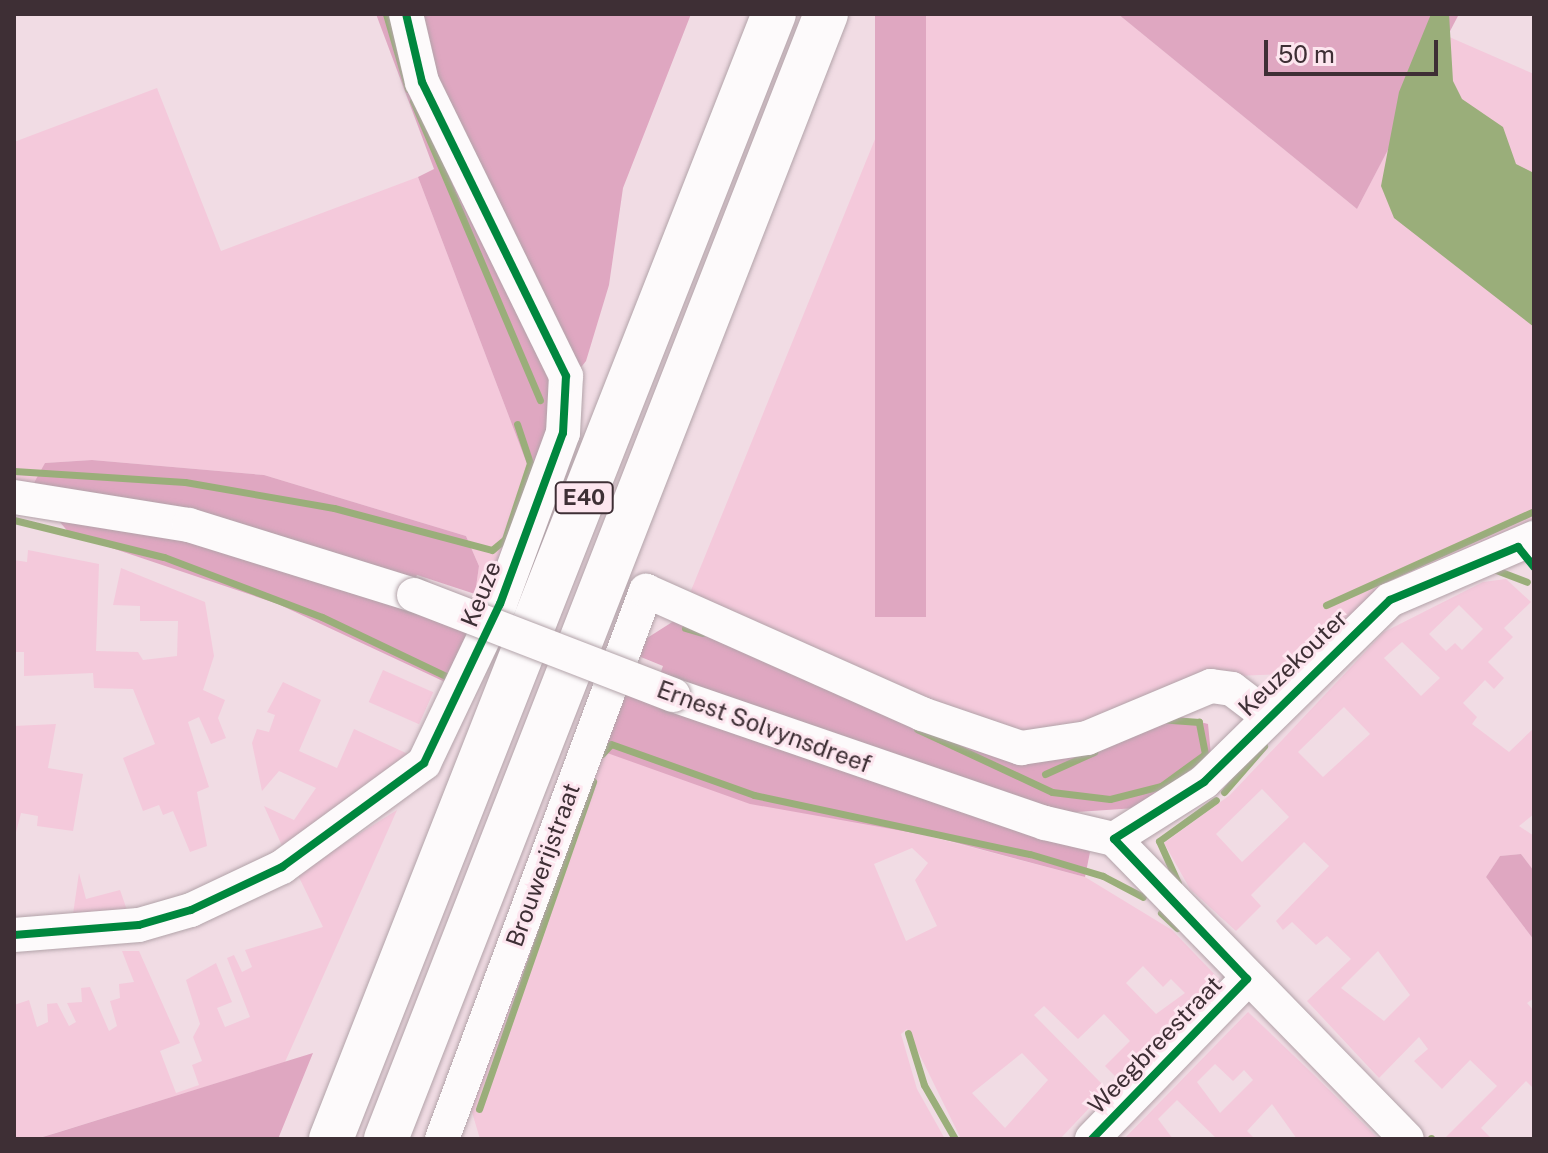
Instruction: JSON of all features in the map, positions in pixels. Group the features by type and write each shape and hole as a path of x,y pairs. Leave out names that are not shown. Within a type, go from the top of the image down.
{"highway":[{"path":"675,266 749,14"},
{"name":"E40","path":"331,1139 774,14"},
{"name":"E40","path":"386,1139 826,14"}],"street":[{"name":"Keuze","path":"14,935 139,925 191,910 282,867 424,763 500,604 563,433 566,376 422,82 406,14"},
{"name":"Ernest Solvynsdreef","path":"14,497 189,525 414,595 673,695 1031,819 1114,839"},
{"name":"Keuzekouter","path":"1114,839 1204,782 1266,715 1390,600 1529,551"},
{"name":"Keuzekouter","path":"646,591 922,714 1021,748 1087,738 1211,686 1232,689 1266,715"},
{"name":"Brouwerijstraat","path":"451,1132 646,591"},
{"path":"1114,839 1247,979 1407,1139"},
{"name":"Weegbreestraat","path":"1092,1139 1247,979"}],"shaded area":[{"path":"376,14 691,14 623,188 609,285 586,361 553,403 535,485 418,177 434,169"},
{"path":"875,14 926,14 926,617 875,617"},
{"path":"926,14 1118,14 1357,209 1447,36 1534,74 1534,519 1377,597 1287,674 1212,677 1113,716 1031,736 988,726 690,593"},
{"path":"1118,14 1459,14 1357,209"},
{"path":"1431,14 1449,14 1453,81 1462,99 1503,127 1516,164 1534,173 1534,327 1394,218 1381,186 1399,92"},
{"path":"157,88 221,251 418,177 535,485 490,601 475,594 479,566 466,536 264,475 92,460 45,463 33,490 14,485 14,142"},
{"path":"92,460 264,475 466,536 479,566 475,594 417,575 405,603 471,627 445,682 278,604 70,534 33,490 35,481 45,463"},
{"path":"28,550 99,564 96,651 138,652 143,660 177,656 178,621 140,621 140,606 113,605 121,568 205,602 214,656 203,690 225,700 218,718 226,738 211,744 199,717 188,722 209,787 197,792 207,846 190,852 173,811 163,815 159,805 143,811 123,758 155,744 133,689 94,688 93,673 24,676 24,652 14,652 14,560 27,562"},
{"path":"1506,579 1531,602 1504,628 1513,637 1488,662 1504,678 1494,689 1485,680 1463,703 1477,717 1472,724 1509,752 1534,728 1534,814 1519,826 1534,836 1534,871 1521,854 1500,856 1486,877 1534,940 1534,998 1527,1003 1534,1011 1534,1089 1526,1081 1481,1128 1492,1139 1444,1139 1497,1086 1470,1060 1442,1089 1414,1061 1428,1049 1419,1037 1379,1078 1307,1001 1351,959 1327,936 1316,945 1292,922 1283,930 1276,921 1329,866 1304,842 1251,895 1261,906 1236,931 1190,889 1164,843 1230,795 1384,632 1483,582","holes":["1459,605 1483,629 1462,650 1455,643 1446,651 1429,634","1402,642 1440,678 1421,696 1384,658","1344,707 1370,734 1323,777 1298,752","1262,789 1289,817 1242,862 1216,834","1378,951 1410,995 1384,1021 1341,988"]},
{"path":"677,619 968,744 1178,716 1208,724 1211,755 1136,808 1047,814 1090,852 1085,877 931,836 750,804 596,749 620,689 652,696 663,666 636,655 644,640"},
{"path":"383,670 433,692 419,724 369,702"},
{"path":"283,682 321,700 299,751 337,768 354,729 408,754 283,848 264,806 294,820 316,788 279,771 262,791 252,743 257,729 269,732 275,715 267,712"},
{"path":"56,724 48,768 83,774 73,831 37,826 38,816 21,813 14,840 14,726"},
{"path":"596,749 1085,877 1172,930 1220,980 1118,1079 1105,1066 1130,1041 1104,1014 1078,1039 1044,1006 1034,1015 1107,1089 1060,1139 961,1139 907,1029 901,1034 917,1089 945,1139 480,1139 469,1102","holes":["912,848 928,863 915,880 937,926 906,941 874,864","1143,966 1163,987 1171,979 1185,993 1156,1014 1126,983","1022,1053 1048,1080 1005,1128 972,1093"]},
{"path":"397,810 285,1062 36,1139 14,1139 14,1005 29,1000 37,1027 48,1022 47,1004 57,1003 69,1026 76,1022 67,1003 82,1002 81,988 90,987 109,1031 117,1026 110,1001 120,998 119,984 134,982 122,951 139,951 180,1043 160,1051 176,1093 199,1085 192,1065 202,1061 193,1037 200,1024 186,980 216,963 232,1002 217,1008 225,1027 250,1017 227,958 234,955 242,972 252,967 245,950 323,927 297,873"},
{"path":"1521,854 1534,871 1534,940 1486,877 1500,856"},
{"path":"79,873 86,899 120,890 127,910 73,914"},
{"path":"1248,1012 1379,1139 1297,1139 1272,1104 1247,1131 1255,1139 1217,1139 1177,1100 1158,1119 1173,1139 1124,1139","holes":["1215,1064 1233,1081 1244,1070 1253,1080 1220,1113 1197,1082"]},
{"path":"313,1053 278,1139 36,1139 56,1133"}],"waterway":[{"path":"386,14 408,89"},
{"path":"413,101 540,400"},
{"path":"14,471 185,482 334,508 492,550 505,539 530,463 517,424"},
{"path":"1326,605 1534,511"},
{"path":"14,520 164,557 322,617 452,679"},
{"path":"1496,570 1527,582"},
{"path":"685,628 702,633"},
{"path":"917,729 1052,792 1110,799 1161,786 1205,754 1199,722 1168,720"},
{"path":"602,754 611,744 754,795 1030,854 1103,876 1143,897"},
{"path":"1224,792 1264,746"},
{"path":"1045,774 1094,752"},
{"path":"479,1109 593,781"},
{"path":"1178,883 1159,841 1216,800"},
{"path":"1161,913 1177,928"},
{"path":"908,1033 924,1085 955,1139"}],"cycle path":[{"path":"14,935 139,925 191,910 282,867 424,763 500,604 563,433 566,376 422,82 406,14"},
{"path":"1092,1139 1247,979 1114,839 1204,782 1390,600 1518,547 1534,567"}]}
